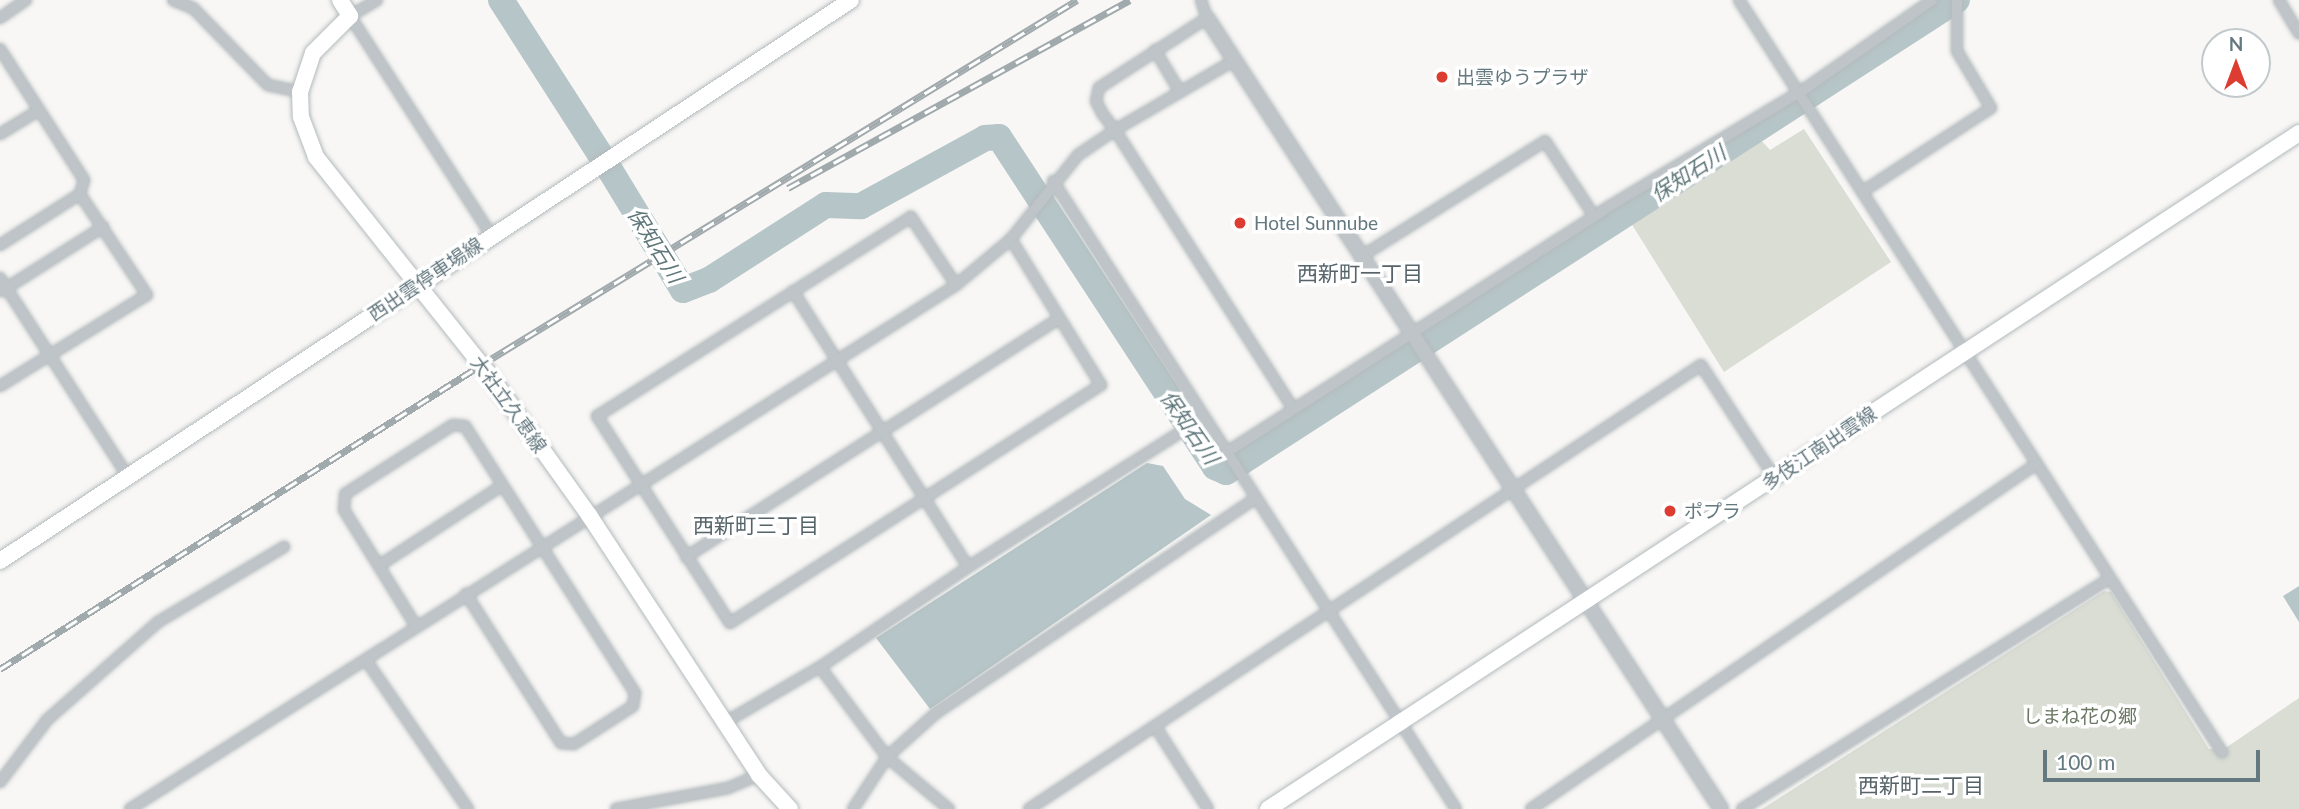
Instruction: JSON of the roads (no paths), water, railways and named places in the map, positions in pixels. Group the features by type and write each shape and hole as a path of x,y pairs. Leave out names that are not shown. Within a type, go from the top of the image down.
{"main road":[{"path":"340,0 350,16"},
{"name":"西出雲停車場線","path":"0,561 129,478 491,234 851,0"},
{"name":"大社立久恵線","path":"350,16 313,54 300,92 301,117 316,157 417,283 589,515 758,775 790,809"},
{"name":"多伎江南出雲線","path":"1268,809 2299,134"}],"street":[{"path":"0,18 26,0"},
{"path":"173,0 193,8 268,85 300,92"},
{"path":"377,0 350,16 491,234"},
{"path":"1201,0 1207,18 1516,488 1721,809"},
{"path":"1739,0 1963,353 2222,752"},
{"path":"1227,452 1411,331 1798,92 1932,0"},
{"path":"1862,192 1991,107 1957,51 1957,0"},
{"path":"2279,0 2299,33"},
{"path":"1207,18 1099,88 1096,101 1293,408"},
{"path":"0,49 84,180 80,194 0,245"},
{"path":"1155,50 1181,92"},
{"path":"130,809 366,660 541,545 838,363 956,285 1011,239 1053,181 1078,155 1115,130 1235,60"},
{"path":"0,134 39,110"},
{"path":"1362,256 1545,141 1594,216"},
{"path":"1053,181 1227,452 1254,499 1330,608 1456,809"},
{"path":"0,386 147,295 80,194"},
{"path":"956,285 911,217 597,416 730,623 1101,385 1011,239"},
{"path":"103,227 2,286 129,478"},
{"path":"793,291 968,567"},
{"path":"687,557 1058,319"},
{"path":"1028,809 1701,365 1775,478"},
{"path":"724,723 820,667 968,567 1204,417"},
{"path":"416,626 344,510 345,494 453,425 465,426 635,693 633,706 574,744 561,743 466,594"},
{"path":"1531,809 1664,721 2036,464"},
{"path":"380,565 501,486"},
{"path":"853,809 887,757 946,706 1254,499"},
{"path":"0,782 47,720 158,622 284,547"},
{"path":"1742,809 2110,578"},
{"path":"366,660 468,809"},
{"path":"820,667 887,757 949,809"},
{"path":"1155,726 1208,809"},
{"path":"616,809 728,788 758,775"}],"waterway":[{"name":"保知石川","path":"501,0 600,154"},
{"name":"保知石川","path":"610,170 683,290 709,280 826,205 861,206 985,138 999,137 1215,467 1226,472 1957,0"}],"railway":[{"path":"0,669 481,365 1077,0"},
{"path":"788,188 1130,0"}],"place":[{"name":"出雲ゆうプラザ","path":"1442,77"},
{"name":"Hotel Sunnube","path":"1240,223"},
{"name":"ポプラ","path":"1670,511"}],"district":[{"name":"西新町一丁目","path":"1360,273"},
{"name":"西新町三丁目","path":"756,525"},
{"name":"西新町二丁目","path":"1921,785"}],"park label":[{"name":"しまね花の郷","path":"2080,716"}]}
